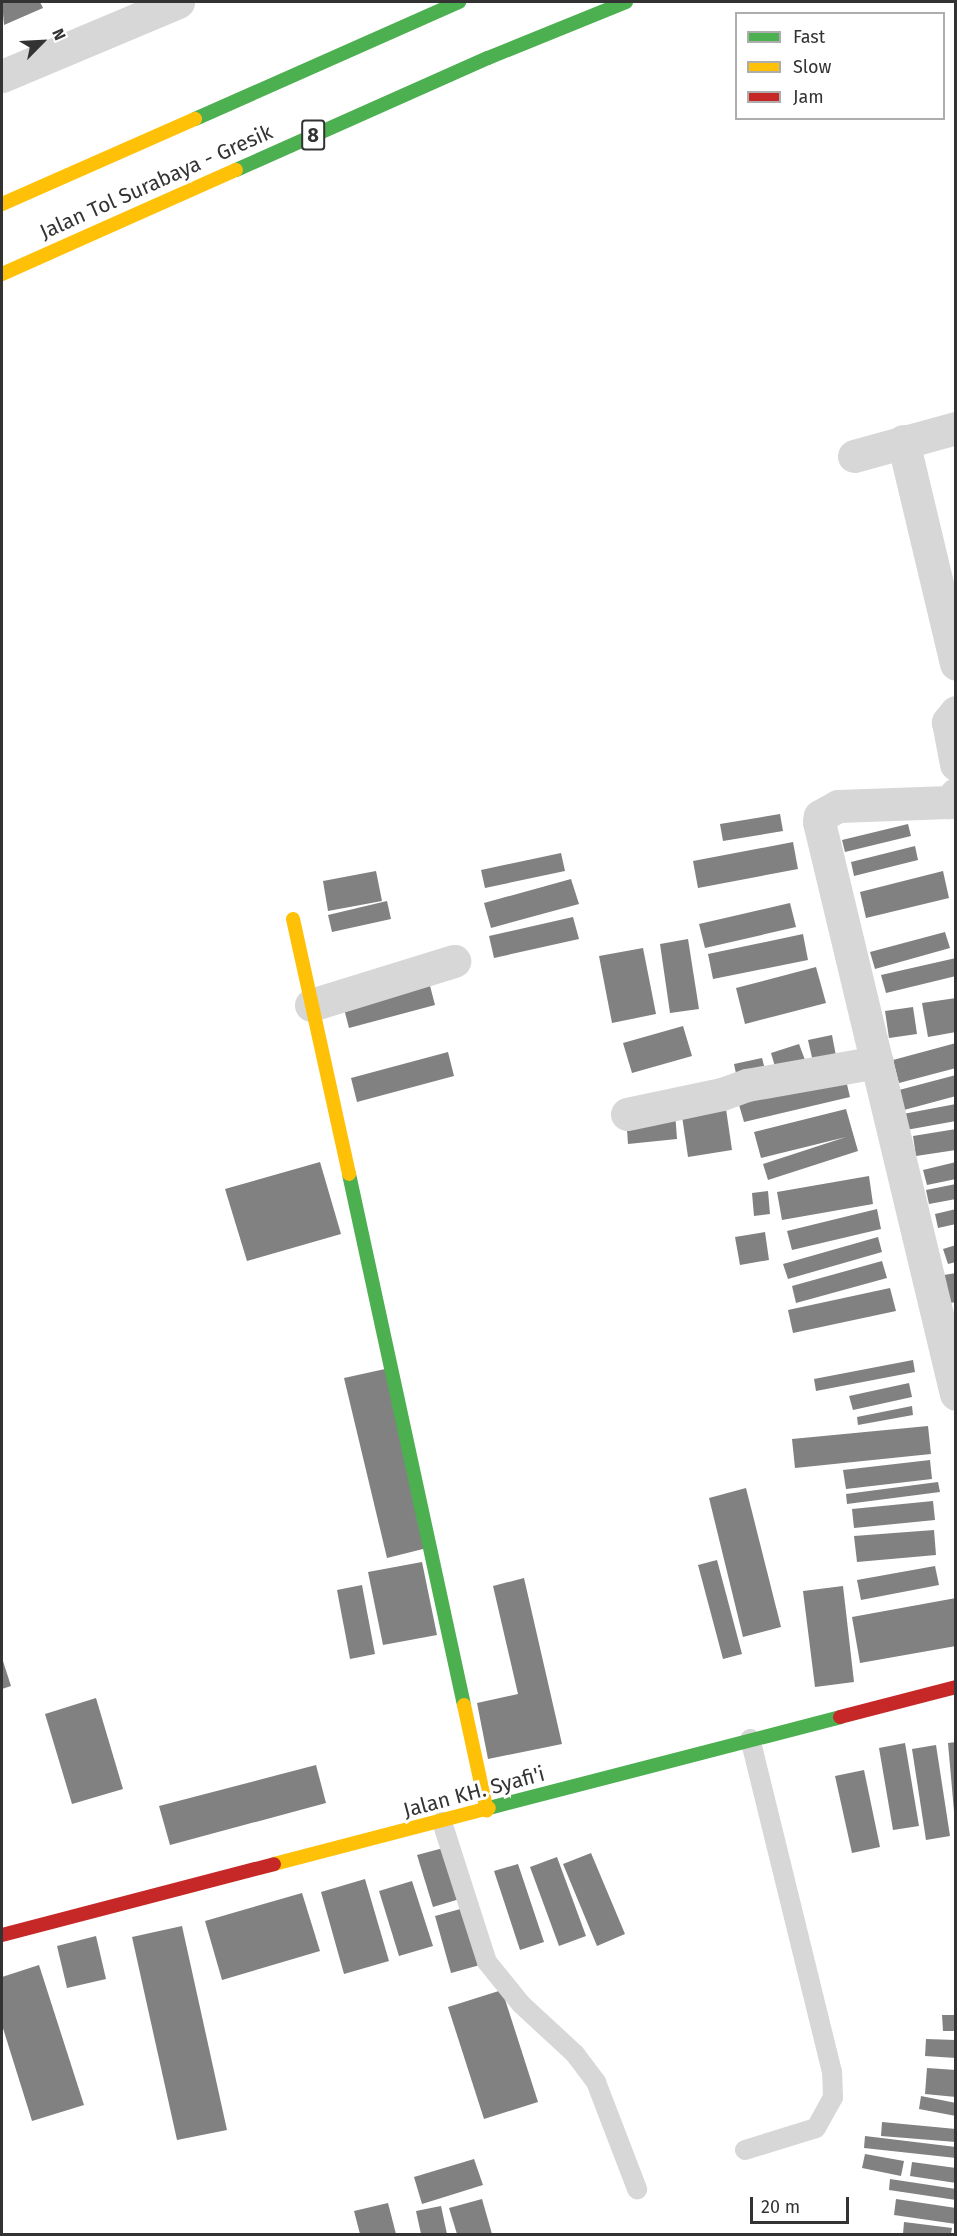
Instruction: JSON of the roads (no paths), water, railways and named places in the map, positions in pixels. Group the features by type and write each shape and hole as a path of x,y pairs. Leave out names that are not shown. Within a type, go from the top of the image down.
{"main road":[{"name":"Jalan Tol Surabaya - Gresik","path":"2,204 459,2"},
{"name":"Jalan Tol Surabaya - Gresik","path":"2,274 488,58 626,2"},
{"path":"292,919 487,1811"},
{"name":"Jalan KH. Syafi'i","path":"2,1935 487,1811 750,1739 956,1687"}],"street":[{"path":"2,75 140,9 178,2"},
{"path":"854,456 956,428"},
{"path":"903,441 956,664"},
{"path":"956,712 948,722 956,764"},
{"path":"956,794 949,801 838,806 820,816 956,1394"},
{"path":"311,1005 454,961"},
{"path":"627,1114 722,1094 747,1085 877,1062"}],"lane":[{"path":"745,2150 816,2128 834,2097 832,2072 750,1739"},
{"path":"442,1822 487,1962 520,2004 575,2054 596,2082 637,2189"}]}
